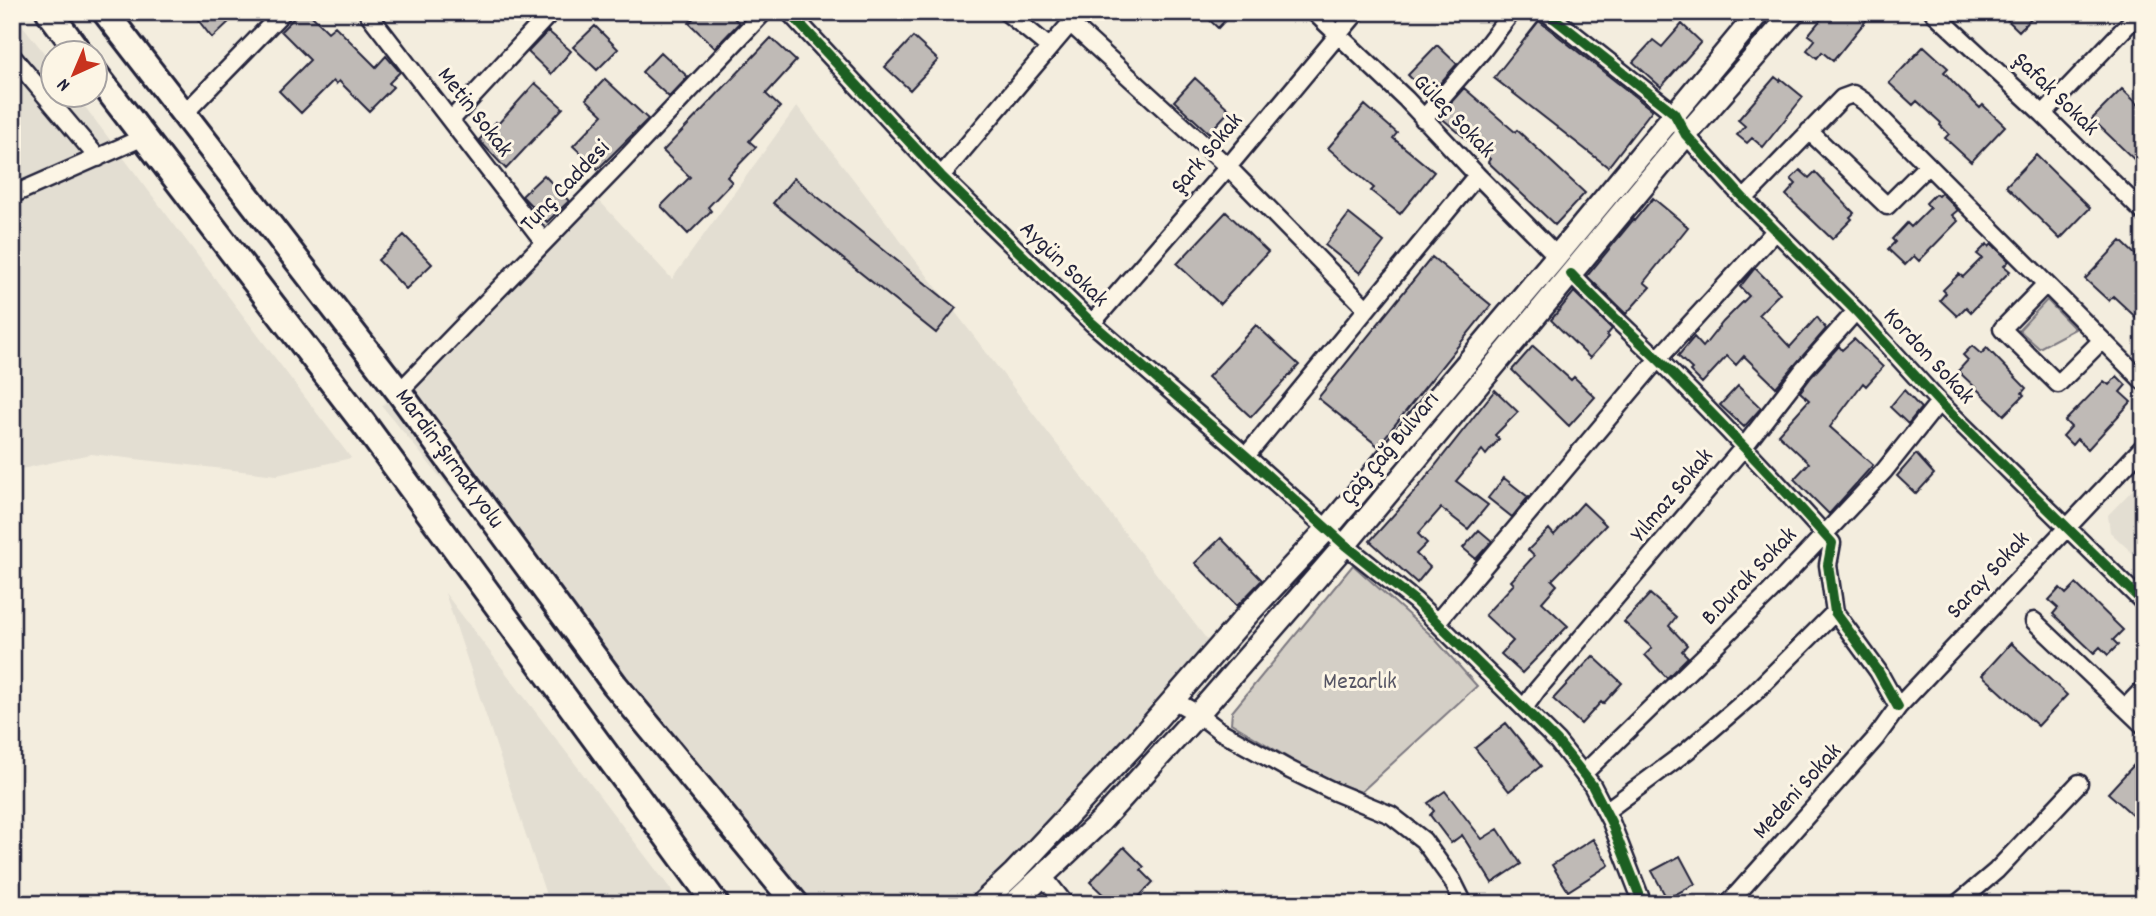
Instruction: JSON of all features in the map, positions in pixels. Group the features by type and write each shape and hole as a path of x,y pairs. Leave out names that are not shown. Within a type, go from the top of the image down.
{"highway":[{"path":"48,12 68,38"},
{"name":"Mardin-Şırnak yolu","path":"105,12 399,392 615,685 796,904"},
{"name":"Mardin-Şırnak yolu","path":"108,90 364,424 716,904"}],"main road":[{"name":"Çağ Çağ Bulvarı","path":"981,904 1134,745 1327,529 1759,12"},
{"name":"Çağ Çağ Bulvarı","path":"1013,904 1101,821 1198,714 1345,545 1686,135 1794,12"}],"street":[{"path":"184,114 283,12"},
{"name":"Metin Sokak","path":"367,12 544,242"},
{"path":"451,120 551,12"},
{"name":"Tunç Caddesi","path":"399,392 764,12"},
{"name":"Aygün Sokak","path":"789,12 941,176 1092,323 1247,456 1345,545 1415,601 1557,741 1592,785 1643,904"},
{"path":"1006,12 1049,47"},
{"name":"Güleç Sokak","path":"1314,12 1406,99 1476,175 1557,256"},
{"name":"Şark Sokak","path":"1092,323 1228,167 1357,12"},
{"path":"1423,119 1512,12"},
{"path":"1546,12 1674,113"},
{"name":"Şafak Sokak","path":"1933,12 2144,213"},
{"path":"2043,114 2140,12"},
{"path":"941,176 1075,18 1228,167 1367,309"},
{"path":"12,56 97,158"},
{"path":"1744,200 1842,98 1853,94 1865,102 2144,382"},
{"name":"Kordon Sokak","path":"1674,113 1686,135 1744,200 1856,311 1940,402 2144,603"},
{"path":"1810,131 1887,206 1928,165"},
{"path":"12,195 144,137"},
{"path":"1247,456 1476,175"},
{"path":"1437,622 1658,359 1775,231"},
{"path":"1571,274 1604,310 1658,359 1832,543 1828,565 1835,612 1878,671 1898,708"},
{"path":"2046,284 2002,329 2059,384 2102,340"},
{"name":"Yılmaz Sokak","path":"1524,708 1743,448 1804,369 1856,311"},
{"name":"B.Durak Sokak","path":"1583,774 1770,592 1884,471 1940,402"},
{"name":"Saray Sokak","path":"1898,708 2144,446"},
{"path":"1605,811 1687,751 1754,693 1835,612"},
{"path":"2034,621 2144,726"},
{"path":"2125,708 2144,688"},
{"path":"1173,700 1220,731 1290,770 1391,815 1423,840 1452,880 1464,904"},
{"name":"Medeni Sokak","path":"1728,904 1875,739 1898,708"},
{"path":"1957,904 1996,871 2078,783"},
{"path":"1043,876 1065,904"}],"shaded area":[{"path":"12,12 38,45 38,108 86,108 351,458 277,475 91,454 12,471"},
{"path":"797,106 1221,658 1072,828 996,904 789,904 382,406 594,195 672,279"},
{"path":"2144,478 2144,564 2110,532 2108,515"},
{"path":"445,593 682,904 549,904"}],"green space":[{"path":"2047,300 2075,329 2039,348 2019,330"},
{"name":"Mezarlık","path":"1353,565 1433,637 1477,686 1361,792 1318,776 1231,723 1232,712"}],"building":[{"path":"192,12 225,12 231,20 212,38"},
{"path":"300,12 308,12 328,32 335,26 376,67 386,56 400,72 389,83 393,87 369,111 339,81 336,84 333,81 301,113 279,91 310,60 281,31"},
{"path":"699,12 728,12 739,23 715,48 689,23"},
{"path":"1201,12 1233,12 1218,28"},
{"path":"1827,12 1873,12 1833,61 1822,52 1817,58 1807,50 1815,40 1808,35"},
{"path":"1999,12 2037,12 2019,31"},
{"path":"1539,21 1652,110 1608,167 1494,78"},
{"path":"1682,24 1701,42 1661,87 1633,62 1653,40 1662,47"},
{"path":"595,26 618,49 597,70 573,47"},
{"path":"548,31 571,51 551,74 528,52"},
{"path":"913,37 938,60 910,90 885,67"},
{"path":"771,38 796,61 766,94 780,107 749,141 756,147 727,177 732,182 708,207 711,211 688,234 661,206 690,177 663,151"},
{"path":"1437,45 1457,64 1429,96 1408,75"},
{"path":"1924,46 1948,68 1944,72 1955,84 1980,108 1983,105 2005,126 1971,162 1945,138 1949,134 1941,123 1917,101 1913,105 1889,83"},
{"path":"661,52 688,77 669,97 642,72"},
{"path":"1775,77 1803,97 1763,147 1752,138 1747,143 1737,135 1745,126 1738,120"},
{"path":"1195,78 1230,110 1209,133 1174,101"},
{"path":"605,79 648,119 598,169 573,146 603,115 586,99"},
{"path":"535,83 563,108 506,169 479,140 496,122 498,124"},
{"path":"1464,88 1515,132 1517,130 1585,193 1555,225 1488,162 1490,159 1439,116"},
{"path":"2122,89 2144,110 2144,169 2092,119"},
{"path":"1365,105 1397,133 1393,138 1434,172 1400,214 1371,191 1374,188 1328,148"},
{"path":"2036,155 2090,208 2060,239 2006,186"},
{"path":"1800,170 1809,178 1815,172 1854,213 1850,217 1852,219 1832,239 1786,195 1796,184 1791,179"},
{"path":"544,175 569,201 547,222 522,196"},
{"path":"794,178 956,308 936,333 773,203"},
{"path":"1941,193 1958,210 1952,215 1958,221 1919,261 1914,256 1905,265 1888,249 1895,242 1892,239 1907,223 1911,227 1930,208 1926,203 1935,194 1938,196"},
{"path":"1653,198 1688,227 1644,282 1650,287 1626,314 1587,276"},
{"path":"1226,212 1268,252 1220,304 1177,264"},
{"path":"1349,214 1384,242 1360,273 1325,245"},
{"path":"404,235 432,264 406,289 378,260"},
{"path":"2121,241 2144,263 2144,325 2113,296 2109,301 2085,279"},
{"path":"1987,244 1989,247 1992,244 2009,261 2004,266 2010,271 1971,312 1966,307 1957,316 1940,300 1946,293 1943,290 1959,274 1963,277 1982,258 1977,254"},
{"path":"1432,257 1491,305 1378,446 1318,398"},
{"path":"1755,268 1780,293 1759,314 1790,347 1817,317 1826,329 1776,387 1744,356 1736,365 1727,356 1702,383 1678,356 1694,337 1703,347 1749,296 1740,287"},
{"path":"1574,292 1612,329 1607,335 1609,337 1590,358 1551,320"},
{"path":"1256,325 1299,365 1251,417 1208,377"},
{"path":"1854,339 1883,367 1866,386 1863,383 1830,427 1873,465 1829,514 1794,479 1809,463 1778,434 1809,400 1800,392 1812,376 1839,346 1842,350"},
{"path":"1533,346 1571,380 1574,377 1595,397 1569,426 1512,370"},
{"path":"1972,346 1981,354 1987,348 2026,388 2022,393 2024,395 2004,415 1958,371 1968,360 1963,355"},
{"path":"2117,376 2126,385 2120,392 2131,402 2088,449 2077,439 2072,445 2063,436 2071,427 2065,421 2104,381 2109,385"},
{"path":"1738,386 1761,408 1744,427 1720,405"},
{"path":"1495,390 1518,412 1495,435 1499,439 1486,455 1482,450 1456,481 1488,505 1468,529 1441,508 1418,534 1427,543 1416,554 1430,567 1417,583 1370,541 1416,490"},
{"path":"1904,390 1921,408 1908,424 1890,407"},
{"path":"1916,454 1934,474 1916,494 1897,476"},
{"path":"1504,478 1528,497 1512,517 1488,498"},
{"path":"1583,503 1606,525 1552,580 1557,585 1542,602 1568,626 1522,673 1501,654 1513,641 1485,615 1514,584 1511,581 1534,556 1528,550 1549,529 1554,535"},
{"path":"1479,530 1492,541 1476,559 1463,548"},
{"path":"1221,538 1262,580 1237,606 1195,563"},
{"path":"2076,584 2123,630 2113,640 2118,645 2108,655 2100,647 2094,653 2053,614 2058,608 2049,600 2060,588 2066,594"},
{"path":"1650,594 1676,617 1669,626 1687,645 1682,651 1688,657 1667,678 1645,655 1652,648 1624,622"},
{"path":"2011,643 2067,695 2038,726 1982,675"},
{"path":"1593,656 1622,683 1581,724 1553,699"},
{"path":"1506,723 1541,766 1509,791 1475,748"},
{"path":"2144,754 2144,825 2108,793"},
{"path":"1445,791 1482,839 1498,829 1521,864 1492,883 1462,835 1451,843 1430,815 1434,811 1428,803"},
{"path":"1593,839 1609,865 1568,891 1552,865"},
{"path":"1124,847 1144,867 1141,870 1153,882 1132,904 1113,904 1090,882"},
{"path":"1680,856 1695,884 1667,899 1652,871"}],"cycle path":[{"path":"789,12 941,176 1092,323 1345,545 1415,601 1557,741 1592,785 1611,822 1643,904"},
{"path":"1546,12 1674,113 1686,135 1744,199 1856,311 1939,402 2144,603"},
{"path":"1571,274 1703,405 1832,543 1828,565 1835,612 1878,671 1898,707"}]}
